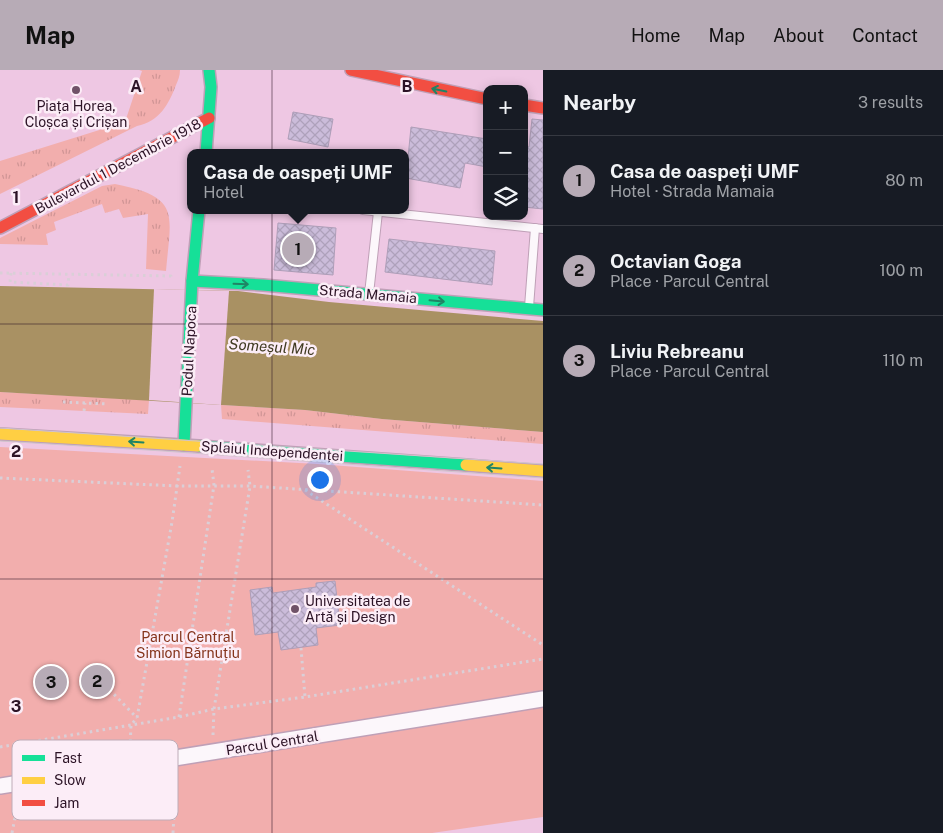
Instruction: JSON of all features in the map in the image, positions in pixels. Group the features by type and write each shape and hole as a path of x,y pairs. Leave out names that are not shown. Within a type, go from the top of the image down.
{"main road":[{"path":"206,149 211,87 209,70"},
{"path":"351,70 483,98"},
{"path":"528,106 543,108"},
{"name":"Bulevardul 1 Decembrie 1918","path":"0,228 210,118"},
{"name":"Podul Napoca","path":"184,445 191,296 199,214"},
{"name":"Strada Mamaia","path":"192,281 263,284 543,310"},
{"name":"Splaiul Independenței","path":"0,434 184,445 543,471"}],"street":[{"name":"Parcul Central","path":"178,757 543,698"}],"lane":[{"path":"369,294 378,214"},
{"path":"397,214 539,229 529,309"}],"path":[{"path":"0,273 170,276"},
{"path":"11,273 10,282 68,285 69,274"},
{"path":"62,402 108,404"},
{"path":"84,411 85,403"},
{"path":"130,734 131,725 137,718 180,466 188,467"},
{"path":"180,717 214,485 214,469 205,468"},
{"path":"214,719 214,709 250,486 250,470 240,470"},
{"path":"0,478 178,486 250,486 543,506"},
{"path":"303,489 543,646"},
{"path":"301,648 305,697"},
{"path":"42,740 180,717 214,709 305,697 543,659"},
{"path":"105,685 137,718"},
{"path":"12,833 15,820"},
{"path":"173,833 174,820"}],"green space":[{"path":"139,70 180,70 170,99 157,116 145,124 137,126 0,194 0,161 125,122 142,71"},
{"path":"115,184 152,195 161,202 167,211 169,235 166,271 146,269 148,214 123,218 119,209 105,213 102,204 54,222 56,230 46,234 48,245 0,244 0,238 102,186"},
{"path":"0,392 149,400 148,414 0,407"},
{"path":"221,405 305,410 382,419 543,432 543,444 222,419"},
{"name":"Parcul Central Simion Bărnuțiu","path":"0,447 317,464 543,481 543,817 432,833 0,833"}],"water":[{"name":"Someșul Mic","path":"0,286 238,291 329,302 543,321 543,432 382,419 305,410 0,392"}],"pier":[{"path":"154,289 229,291 221,405 149,400"}],"building":[{"path":"293,112 333,119 328,147 288,139"},
{"path":"532,119 543,120 543,209 528,207 529,147"},
{"path":"411,127 483,138 483,166 465,163 460,188 409,179"},
{"path":"278,223 336,228 333,275 274,270"},
{"path":"389,239 495,251 492,285 385,272"},
{"name":"Universitatea de Artă și Design","path":"335,581 340,625 316,628 318,645 281,650 278,632 255,635 250,590 272,587 273,593 316,587 316,583"}],"tram line":[{"path":"0,428 543,464"},
{"path":"0,441 543,478"}],"traffic: fast":[{"path":"206,149 211,87 209,70"},
{"path":"184,445 192,281 199,214"},
{"path":"192,281 263,285 543,310"},
{"path":"199,446 466,465"}],"traffic: slow":[{"path":"0,434 199,446"},
{"path":"466,465 543,471"}],"traffic: jam":[{"path":"351,70 483,98"},
{"path":"528,106 543,108"},
{"path":"0,228 209,118"}],"place":[{"name":"Piața Horea, Cloșca și Crișan","path":"76,90"},
{"name":"Casa de oaspeți UMF","path":"298,249"},
{"name":"Universitatea de Artă și Design","path":"295,609"},
{"name":"Octavian Goga","path":"97,681"},
{"name":"Liviu Rebreanu","path":"51,682"}]}
